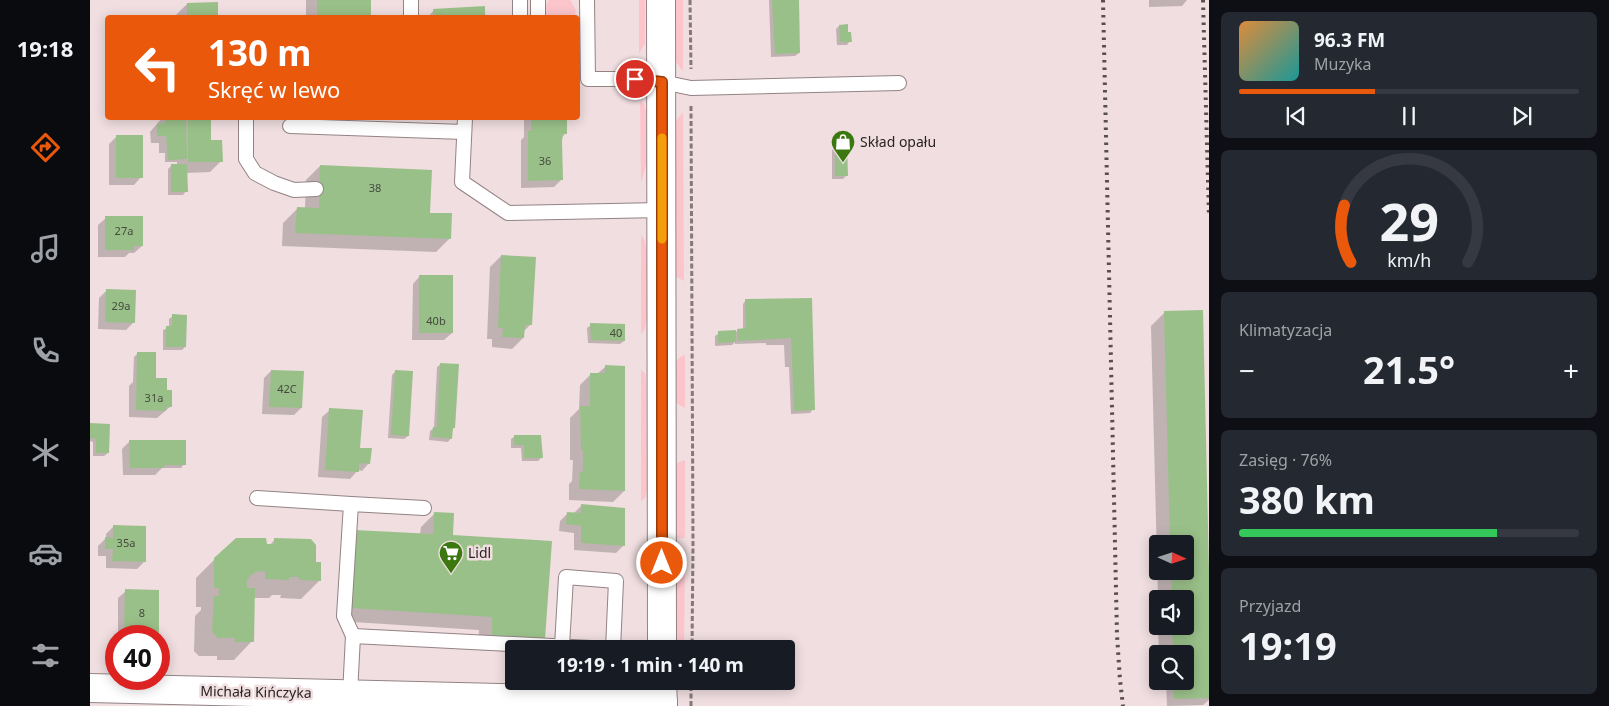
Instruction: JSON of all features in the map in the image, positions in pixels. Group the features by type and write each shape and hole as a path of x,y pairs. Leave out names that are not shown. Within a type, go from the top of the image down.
{"street":[{"path":"661,0 662,640"},
{"name":"Michała Kińczyka","path":"90,688 225,698 350,694 663,696"}],"lane":[{"path":"411,0 411,15"},
{"path":"520,0 520,15"},
{"path":"538,0 538,15"},
{"path":"588,0 583,79 635,79 691,88 898,83"},
{"path":"246,120 246,159 255,173 274,183 294,190 316,190"},
{"path":"465,120 462,182 508,213 662,210"},
{"path":"290,126 464,132"},
{"path":"257,498 424,508"},
{"path":"350,694 353,636 344,616 351,504"},
{"path":"562,640 566,577 616,581 613,640"},
{"path":"353,636 505,643"}],"path":[{"path":"690,0 692,640"},
{"path":"691,690 691,706"}],"shaded area":[{"path":"549,0 570,0 576,10 575,15 543,15 543,10"},
{"path":"639,0 645,0 645,43 639,54"},
{"path":"673,0 683,0 683,71 673,54"},
{"path":"640,101 644,104 646,112 646,165 641,183"},
{"path":"683,112 684,281 675,276 673,271 674,127"},
{"path":"641,235 645,241 647,252 647,318 645,329 641,334"},
{"path":"685,355 685,408 677,403 675,399 674,372 675,363"},
{"path":"641,370 645,373 646,380 647,491 645,498 641,501"},
{"path":"685,460 685,538 677,538 674,467 677,463"},
{"path":"677,553 685,553 684,640 674,640 674,588"}],"building":[{"path":"317,0 371,0 371,15 317,15"},
{"path":"772,0 799,0 800,53 775,54"},
{"path":"218,2 218,15 187,15 187,3"},
{"path":"485,6 485,15 434,15 433,9"},
{"path":"848,24 848,32 851,32 852,42 840,42 839,25"},
{"path":"165,120 186,120 187,159 168,160 166,136 157,136 157,124 165,123"},
{"path":"188,120 211,120 211,140 222,140 223,162 188,162"},
{"path":"531,120 567,120 567,134 563,134 562,141 563,180 528,181 528,131 531,131"},
{"path":"116,135 143,135 143,178 116,178"},
{"path":"847,144 848,176 835,176 835,145"},
{"path":"171,164 187,164 188,192 171,192"},
{"path":"320,165 432,170 430,213 452,213 451,239 295,233 297,207 319,208"},
{"path":"105,216 143,216 143,246 134,246 134,250 105,250"},
{"path":"501,255 536,257 532,325 525,325 524,338 502,337 503,328 498,328"},
{"path":"419,275 453,275 453,333 419,333"},
{"path":"106,289 136,290 135,323 105,322"},
{"path":"812,298 815,410 794,411 791,338 738,341 737,329 746,328 745,299"},
{"path":"1203,310 1209,569 1209,698 1174,699 1174,690 1194,690 1194,645 1173,645 1172,635 1194,635 1194,590 1172,590 1171,580 1194,580 1194,535 1170,535 1164,311"},
{"path":"172,314 187,315 186,347 166,347 166,326 172,326"},
{"path":"590,323 625,324 625,341 591,340"},
{"path":"736,330 736,342 718,343 718,331"},
{"path":"137,352 156,352 156,378 167,378 167,390 172,390 172,407 166,407 166,411 136,410"},
{"path":"440,363 459,364 455,428 453,428 452,439 432,437 433,427 437,427"},
{"path":"605,365 625,366 625,491 579,489 580,472 583,471 580,406 590,406 590,373 605,373"},
{"path":"271,370 304,371 302,408 269,407"},
{"path":"395,370 413,371 409,436 391,435"},
{"path":"329,408 363,410 360,448 372,448 370,464 359,463 359,472 325,470"},
{"path":"90,423 110,424 109,453 96,453 96,439 90,438"},
{"path":"514,435 541,435 543,458 524,458 524,445 514,445"},
{"path":"129,440 186,440 186,465 164,465 164,468 130,468"},
{"path":"581,504 625,508 625,546 581,543 581,526 566,524 567,512 581,513"},
{"name":"Lidl","path":"434,512 454,513 453,535 552,541 545,639 492,637 492,617 350,608 355,530 433,534"},
{"path":"113,525 146,526 146,562 112,561 113,549 105,549 105,537 113,538"},
{"path":"236,538 266,538 267,544 274,544 274,538 311,539 316,545 316,562 321,562 321,581 299,580 299,577 289,577 289,580 265,579 265,571 255,572 247,579 247,588 255,588 254,642 235,642 235,638 218,638 212,632 214,596 219,596 219,588 214,588 214,558"},
{"path":"125,589 159,590 159,625 124,625"}],"railway":[{"path":"1103,0 1117,635 1123,706"},
{"path":"1203,0 1209,217"}],"slow traffic":[{"path":"662,138 662,239"}],"place":[{"name":"Skład opału","path":"843,163"},
{"name":"Lidl","path":"451,574"}],"route":[{"path":"635,79 662,82 662,563"}]}
